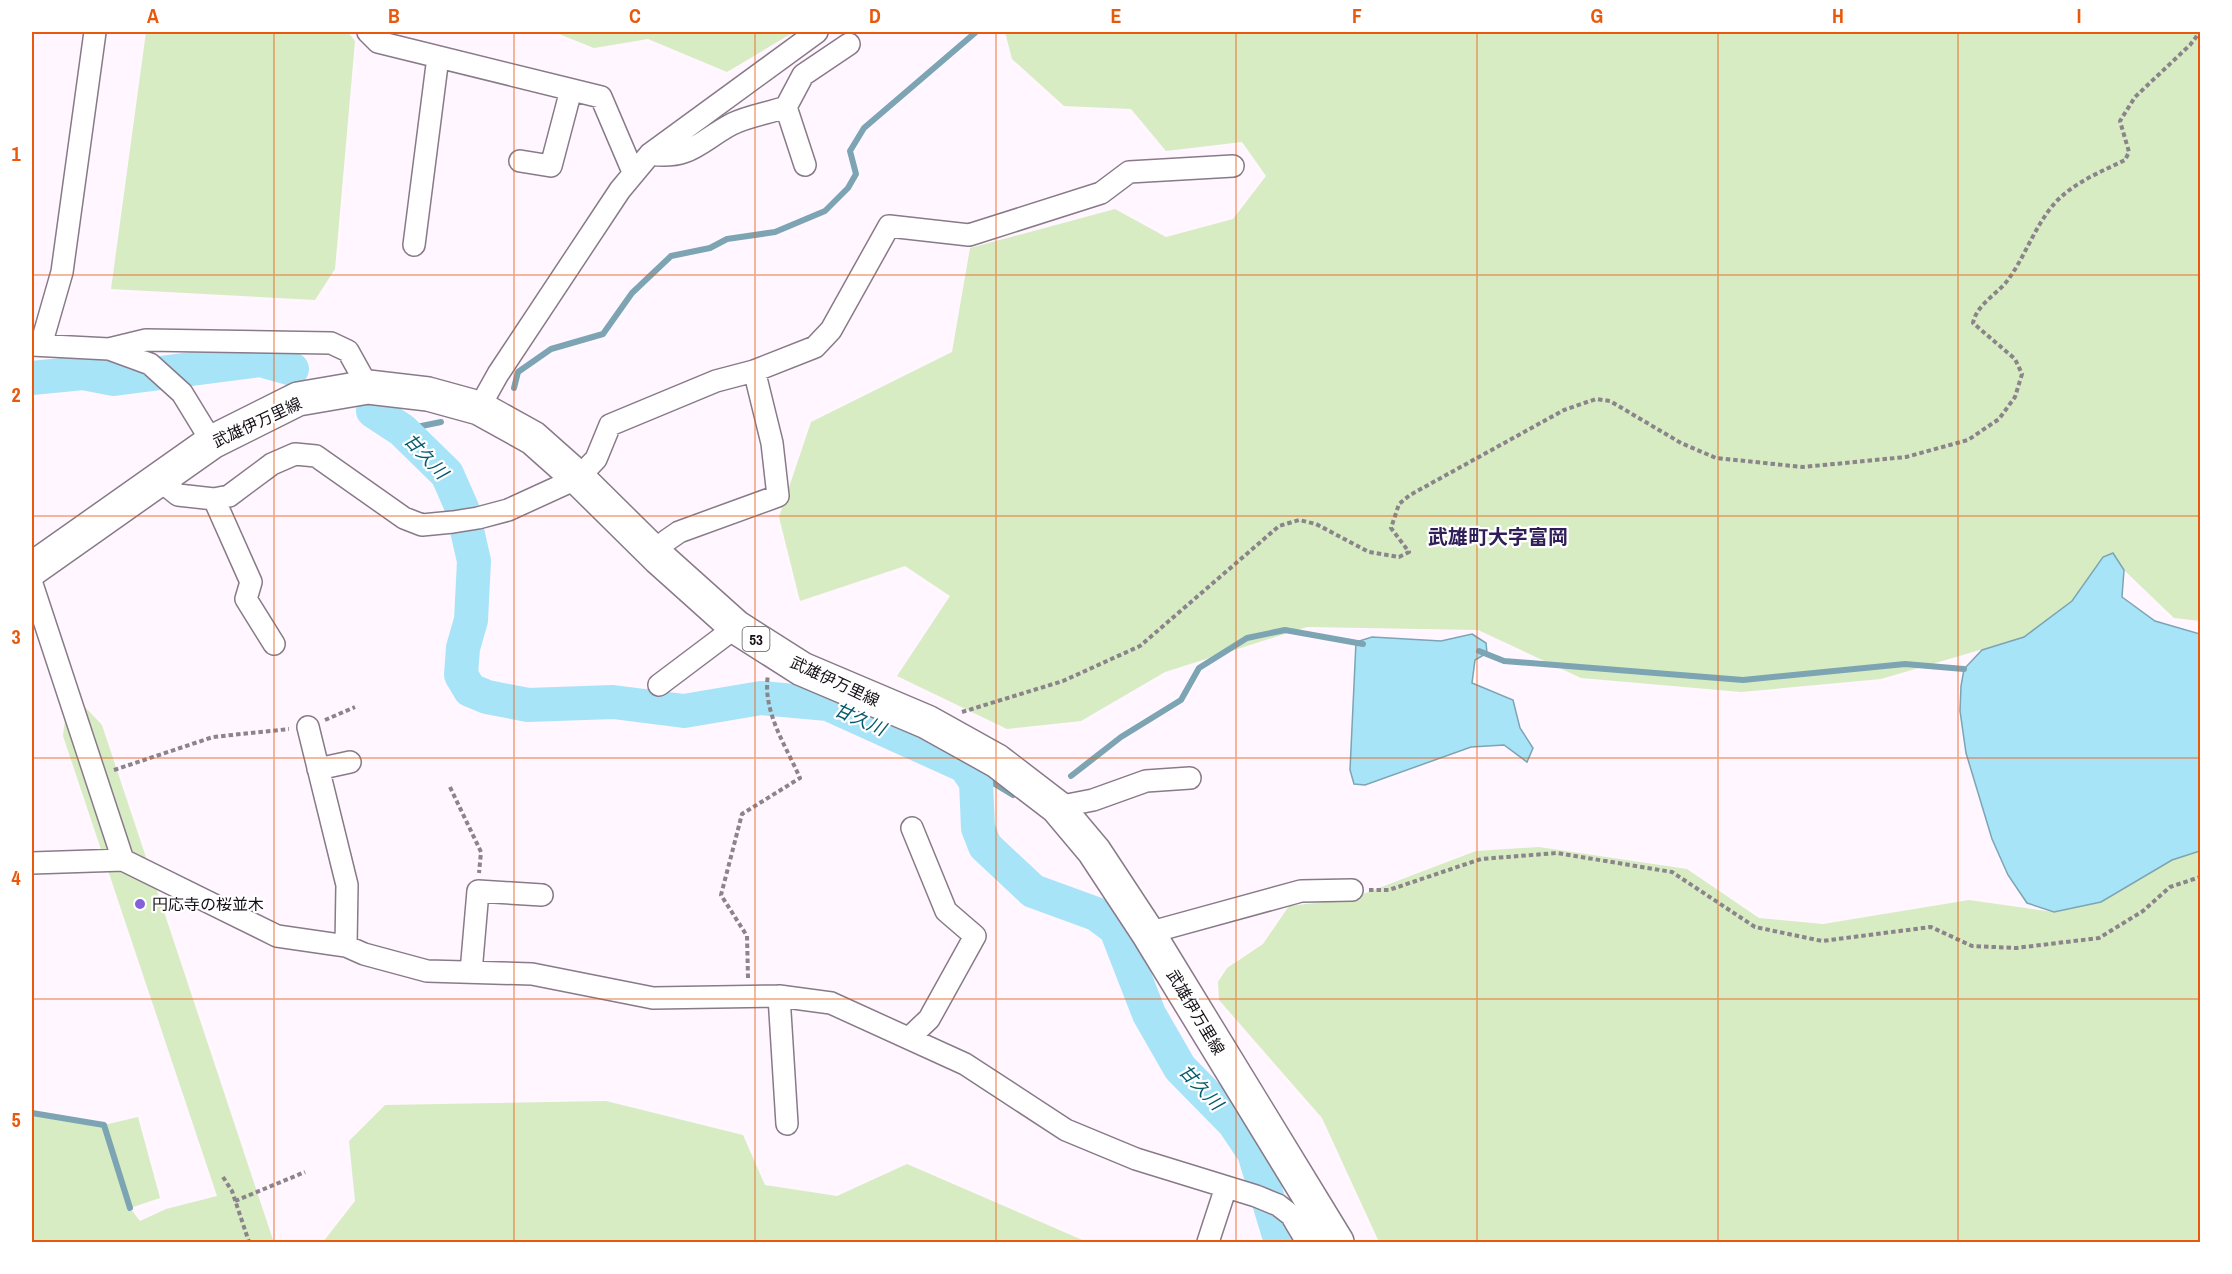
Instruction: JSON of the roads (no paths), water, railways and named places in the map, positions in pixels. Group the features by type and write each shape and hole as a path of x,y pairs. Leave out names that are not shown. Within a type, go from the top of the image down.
{"main road":[{"name":"武雄伊万里線","path":"32,569 212,442 298,399 368,387 428,394 479,408 533,438 578,478 659,558 736,627 802,669 927,722 997,761 1057,807 1094,851 1148,933 1337,1242"}],"street":[{"path":"96,32 62,272 36,345 109,349 146,340 331,343 348,351 368,387"},
{"path":"368,32 378,42 601,98 633,172"},
{"path":"479,408 498,374 633,172 650,154 817,32"},
{"path":"650,154 690,151 733,124 786,107 803,75 849,44"},
{"path":"414,245 438,57"},
{"path":"520,161 551,166 571,90"},
{"path":"786,107 805,165"},
{"path":"158,479 178,495 214,499 229,495 272,464 295,454 316,456 404,518 422,525 478,518 508,510 578,478 596,459 610,425 716,381 754,371 815,347 831,330 889,226 969,235 1101,193 1129,172 1233,166"},
{"path":"109,349 150,364 182,393 212,442"},
{"path":"659,558 666,541 679,532 778,496 772,443 756,378"},
{"path":"214,499 251,582 246,599 274,644"},
{"path":"32,584 123,860"},
{"path":"659,686 736,627"},
{"path":"308,727 347,885 346,946"},
{"path":"318,769 350,762"},
{"path":"1057,807 1093,800 1146,781 1190,778"},
{"path":"909,1038 929,1019 975,936 945,911 912,828"},
{"path":"32,863 123,860 277,936 346,946 364,954 427,971 532,974 653,998 779,996 831,1003 965,1064 1066,1130 1136,1160 1256,1196 1278,1205 1291,1215 1307,1242"},
{"path":"1148,933 1301,891 1352,890"},
{"path":"471,972 478,891 542,896"},
{"path":"779,996 787,1124"},
{"path":"1208,1242 1226,1187"}],"water":[{"path":"2113,553 2124,570 2122,597 2155,621 2200,634 2200,851 2172,860 2101,902 2054,912 2027,903 2008,875 1992,839 1966,753 1960,711 1961,686 1964,669 1982,650 2024,637 2072,601 2103,557"},
{"path":"1472,634 1486,643 1487,653 1475,660 1472,683 1513,700 1520,728 1533,748 1527,762 1504,745 1471,747 1365,785 1354,784 1350,770 1356,642 1372,637 1441,641"}],"waterway":[{"path":"514,388 518,372 551,349 603,334 632,293 671,256 710,248 727,239 775,232 825,211 848,188 856,174 850,151 864,128 976,32"},
{"name":"甘久川","path":"32,378 83,373 114,379 260,360 292,369"},
{"name":"甘久川","path":"373,411 402,430 447,474 462,508 474,561 471,620 463,648 461,675 470,690 487,697 528,705 613,702 684,711 761,698 828,704 965,766 976,782 978,828 985,846 1033,891 1096,914 1116,929 1149,1014 1180,1068 1234,1123 1254,1153 1281,1242"},
{"path":"402,430 441,422"},
{"path":"1071,776 1121,737 1181,700 1199,668 1247,638 1285,630 1363,644"},
{"path":"1479,651 1504,661 1743,680 1905,664 1964,669"},
{"path":"965,766 1013,795"},
{"path":"32,1113 104,1125 130,1208"}],"place":[{"name":"円応寺の桜並木","path":"140,904"}],"district":[{"name":"武雄町大字富岡","path":"1498,536"}]}
